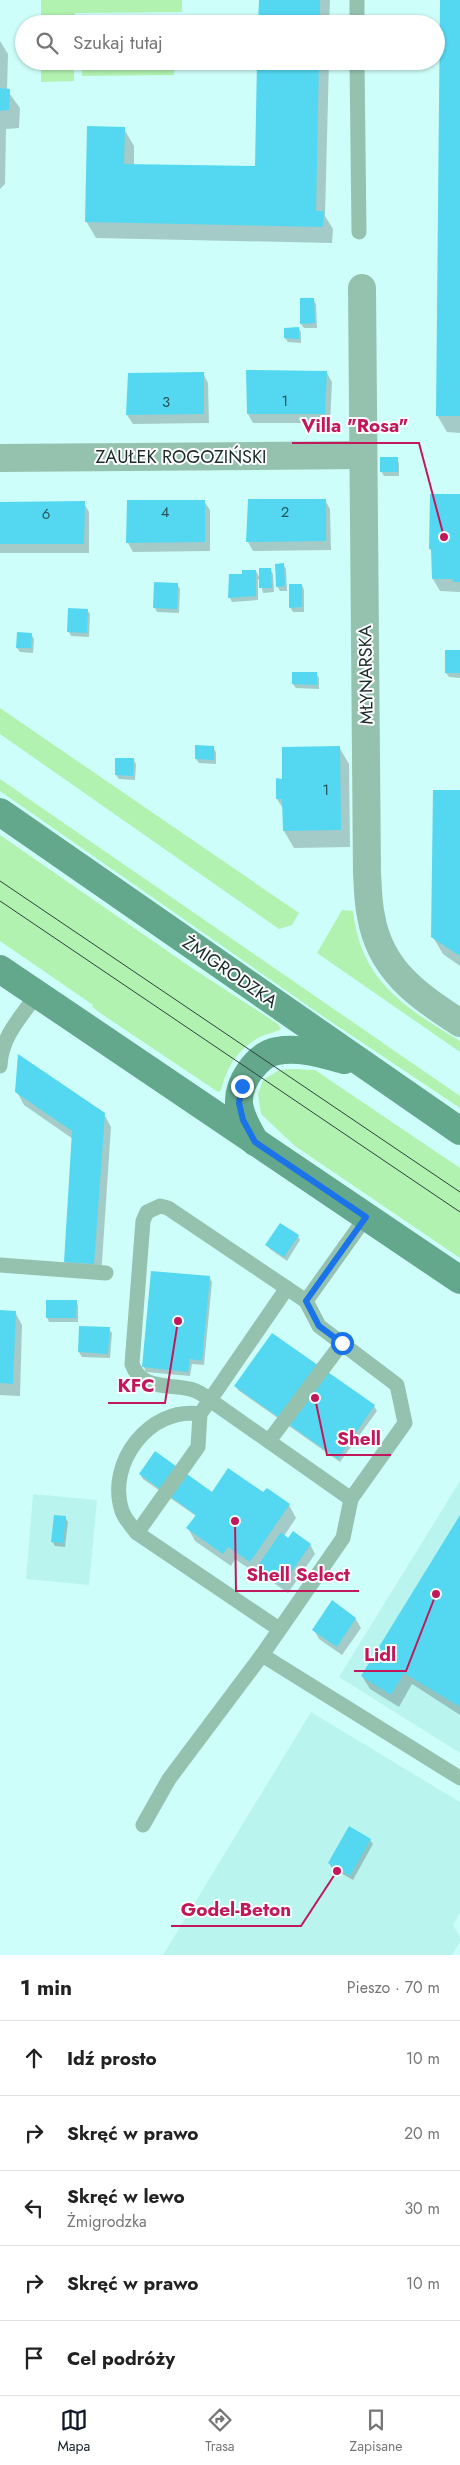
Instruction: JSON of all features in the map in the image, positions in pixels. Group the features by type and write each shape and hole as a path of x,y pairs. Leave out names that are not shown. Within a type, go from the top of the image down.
{"main road":[{"name":"ŻMIGRODZKA","path":"0,812 360,1064 460,1131"},
{"path":"0,969 460,1280"},
{"path":"255,1142 243,1120 239,1103 242,1086 254,1064 275,1051 305,1049 360,1064"}],"street":[{"name":"MŁYNARSKA","path":"362,288 362,456 367,683 367,874 370,915 378,942 389,964 416,993 460,1023"},
{"name":"ZAUŁEK ROGOZIŃSKI","path":"0,458 362,456"}],"lane":[{"path":"357,0 357,15"},
{"path":"357,70 359,232"},
{"path":"0,1066 2,1049 6,1038 37,994"},
{"path":"143,1824 169,1778 262,1655 343,1538 351,1498 404,1423 397,1385 319,1326 306,1301 168,1208 160,1206 152,1208 147,1212 143,1221 132,1364 134,1371 149,1383 190,1389 201,1393 351,1498"},
{"path":"306,1301 366,1217"},
{"path":"0,1265 106,1273"},
{"path":"137,1533 198,1447 200,1414 287,1288"},
{"path":"269,1442 342,1343"},
{"path":"200,1414 186,1412 164,1418 146,1432 126,1458 121,1471 119,1496 122,1512 137,1533 279,1629"},
{"path":"262,1655 460,1778"}],"shaded area":[{"path":"460,1481 460,1753 339,1677"},
{"path":"33,1494 97,1500 89,1585 26,1579"},
{"path":"311,1712 460,1802 460,1913 453,1925 460,1937 460,1942 452,1955 163,1955"}],"green space":[{"path":"41,0 182,0 182,12 41,15"},
{"path":"41,70 74,70 74,81 41,82"},
{"path":"82,70 174,70 174,75 82,76"},
{"path":"0,708 299,913 292,925 279,929 0,734"},
{"path":"0,779 460,1096 460,1108 324,1017 0,791"},
{"path":"0,835 189,966 278,1024 281,1029 254,1040 235,1058 221,1090 218,1092 106,1017 92,1007 93,1005 0,941"},
{"path":"342,910 353,911 358,936 365,956 389,990 404,1004 460,1041 460,1052 317,953"},
{"path":"279,1070 315,1070 460,1168 460,1258 295,1146 261,1114 258,1094 263,1080"}],"building":[{"path":"259,0 320,0 320,15 258,15"},
{"path":"440,0 460,0 460,416 436,416 439,70 445,70 445,15 440,15"},
{"path":"257,70 319,70 316,211 324,211 323,227 85,222 87,126 125,127 124,164 255,166"},
{"path":"0,88 10,89 9,110 0,111"},
{"path":"300,298 314,298 315,323 300,324"},
{"path":"299,327 299,339 284,338 284,328"},
{"path":"246,370 327,371 325,414 247,414"},
{"path":"204,372 204,414 126,415 128,373"},
{"path":"380,457 398,457 398,472 380,472"},
{"path":"430,494 460,494 460,582 453,582 453,579 432,579 431,549 429,549"},
{"path":"248,499 326,499 326,541 246,542"},
{"path":"127,500 205,500 205,542 126,543"},
{"path":"85,501 84,544 0,544 0,502"},
{"path":"284,563 285,586 276,587 275,564"},
{"path":"259,568 271,568 272,588 259,588"},
{"path":"242,570 256,570 256,596 228,598 229,574 242,574"},
{"path":"154,582 178,583 177,609 153,608"},
{"path":"289,584 302,584 302,607 289,608"},
{"path":"68,608 88,609 87,633 67,632"},
{"path":"17,632 32,633 31,648 16,648"},
{"path":"445,650 460,650 460,673 445,673"},
{"path":"292,672 317,672 317,685 292,684"},
{"path":"195,745 214,746 214,760 195,759"},
{"path":"340,746 341,830 283,831 282,799 276,799 276,778 282,779 282,747"},
{"path":"115,758 134,758 133,776 115,775"},
{"path":"433,790 460,790 460,956 431,937"},
{"path":"18,1054 105,1113 94,1264 64,1262 72,1131 15,1092"},
{"path":"280,1223 299,1235 284,1257 265,1245"},
{"path":"151,1271 210,1276 202,1361 190,1359 188,1372 142,1367"},
{"path":"46,1300 77,1300 76,1318 46,1318"},
{"path":"0,1310 16,1311 13,1384 0,1383"},
{"path":"79,1326 110,1327 108,1354 78,1352"},
{"path":"272,1333 375,1405 338,1459 234,1386"},
{"path":"155,1451 212,1492 228,1468 263,1492 267,1488 290,1504 250,1562 228,1547 223,1554 186,1528 196,1515 139,1474"},
{"path":"54,1515 66,1516 63,1543 51,1542"},
{"path":"460,1515 460,1707 404,1673 391,1695 361,1676"},
{"path":"293,1531 311,1544 282,1585 257,1567 281,1532 288,1538"},
{"path":"332,1600 356,1618 337,1647 312,1630"},
{"path":"349,1826 371,1839 350,1876 328,1863"}],"tram line":[{"path":"0,881 460,1192"},
{"path":"0,901 460,1212"}],"place":[{"name":"Villa \"Rosa\"","path":"444,537"},
{"name":"KFC","path":"178,1321"},
{"name":"Shell","path":"315,1398"},
{"name":"Shell Select","path":"235,1521"},
{"name":"Lidl","path":"436,1594"},
{"name":"Godel-Beton","path":"337,1871"}],"route":[{"path":"242,1086 239,1103 243,1120 255,1142 366,1217 306,1301 319,1326 342,1343"}]}
